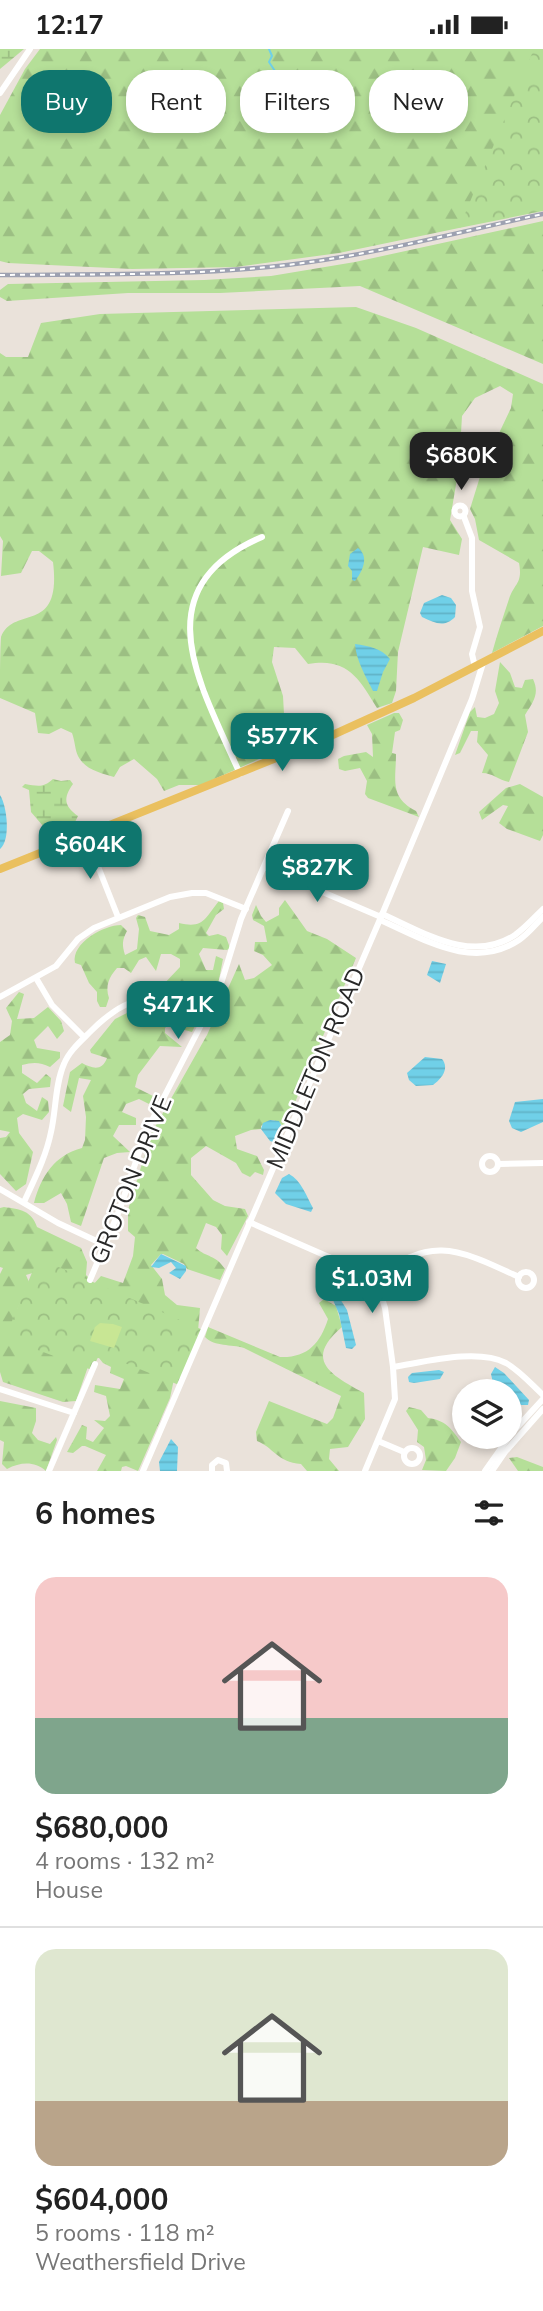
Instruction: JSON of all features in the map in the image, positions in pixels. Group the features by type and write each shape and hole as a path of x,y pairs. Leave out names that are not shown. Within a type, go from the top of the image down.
{"main road":[{"path":"0,869 240,774 374,717 543,631"}],"street":[{"path":"0,93 30,49"},
{"name":"MIDDLETON ROAD","path":"143,1471 472,699 479,665 472,654 480,628 472,591 472,538 464,517"},
{"path":"240,774 193,662 189,640 190,622 197,595 212,571 238,548 262,537"},
{"name":"GROTON DRIVE","path":"90,1280 119,1211 146,1132 223,982 236,933 288,811"},
{"path":"86,836 118,917"},
{"path":"264,867 381,917 472,948 499,943 543,917"},
{"path":"0,997 56,966 88,931 170,897 192,893 212,895 246,909"},
{"path":"531,925 543,909"},
{"path":"36,978 52,1005 84,1037"},
{"path":"24,1202 50,1136 62,1067 84,1037 114,1009 142,999 170,1003 204,1021"},
{"path":"499,1164 543,1163"},
{"path":"0,1189 65,1227 105,1245"},
{"path":"249,1222 354,1268 372,1282 380,1295 393,1367 395,1399 365,1471"},
{"path":"372,1282 406,1258 440,1250 473,1256 519,1277"},
{"path":"393,1367 484,1356 499,1360 513,1368 543,1397 522,1422"},
{"path":"49,1471 95,1364"},
{"path":"0,1389 74,1413"},
{"path":"492,1471 543,1409"},
{"path":"379,1441 404,1452"},
{"path":"485,1471 501,1449"},
{"path":"212,1471 212,1465 218,1460 226,1463 227,1471"}],"green space":[{"path":"0,49 24,49 0,69"},
{"path":"40,49 543,49 472,223 339,253 236,267 132,269 0,261 0,115 21,76 21,133 112,133 112,70 25,69"},
{"path":"534,49 543,49 543,211 459,228"},
{"path":"543,221 543,364 360,286 220,293 128,293 7,301 0,297 0,290 8,284 271,276 355,262"},
{"path":"356,307 416,328 543,384 543,626 492,653 509,599 519,579 519,563 479,540 470,509 483,467 511,408 513,394 500,386 475,398 462,416 459,467 450,520 462,539 459,555 423,547 398,652 396,691 392,703 377,708 358,679 342,667 333,664 308,664 295,648 274,647 272,662 283,696 284,714 295,743 201,785 179,785 164,791 157,779 134,759 120,767 114,777 89,768 78,756 72,733 61,728 49,734 38,733 35,713 0,698 1,637 7,627 44,610 51,600 54,585 53,562 39,551 32,551 21,573 1,576 3,541 0,536 0,353 6,357 28,357 41,323 100,314"},
{"path":"500,662 510,673 515,687 522,688 525,680 533,679 536,689 535,698 525,715 528,732 509,782 482,773 488,755 477,742 478,731 471,731 460,753 455,755 470,712 475,707 477,717 485,718 494,714 499,703 495,691"},
{"path":"399,713 403,720 400,730 395,732 392,753 396,754 396,787 401,800 416,811 419,817 368,798 365,794 367,781 360,768 345,771 339,769 338,759 344,756 366,752 373,757 372,734 367,725"},
{"path":"53,779 70,780 73,784 66,801 78,816 73,826 62,822 43,826 31,812 29,790 22,787 25,784 43,785"},
{"path":"520,784 543,797 543,835 540,841 507,829 499,823 508,806 503,805 482,820 479,812 506,788"},
{"path":"285,900 307,931 327,939 356,958 285,1126 272,1120 261,1126 261,1129 235,1136 237,1149 257,1156 264,1170 263,1175 255,1172 250,1177 242,1173 236,1163 206,1146 191,1158 191,1175 213,1200 225,1206 245,1209 248,1216 227,1256 221,1249 222,1235 216,1227 206,1223 196,1248 218,1261 225,1269 220,1280 187,1269 184,1264 163,1254 151,1265 162,1279 165,1295 177,1305 200,1308 198,1331 92,1286 101,1276 123,1283 133,1256 135,1237 128,1231 128,1210 151,1134 207,1035 239,964 245,980 254,978 272,965 263,955 254,951 255,942 267,942 264,926 253,920 256,905 266,922 279,915 279,908"},
{"path":"219,901 223,903 224,909 216,915 206,933 209,936 218,934 226,937 230,948 203,948 199,954 206,970 213,970 216,956 223,959 217,990 195,987 188,996 188,1006 159,995 161,987 180,967 180,959 171,954 161,954 156,971 146,957 139,960 131,973 124,968 117,968 108,982 109,998 106,1007 100,1007 97,992 89,983 81,965 75,963 75,956 83,942 106,928 121,925 127,931 123,943 125,955 137,949 138,915 145,917 150,931 169,935 179,929 179,923 194,924 203,921"},
{"path":"19,992 24,994 17,1019 34,1018 48,1007 61,1021 64,1031 57,1039 48,1026 34,1040 37,1048 60,1052 60,1058 50,1067 36,1063 22,1065 22,1073 37,1083 46,1074 51,1078 50,1087 29,1089 23,1094 26,1103 37,1111 42,1097 48,1101 49,1112 42,1120 23,1114 17,1118 19,1133 33,1152 26,1184 16,1191 0,1174 0,1138 6,1137 10,1132 0,1130 0,1042 10,1035 12,1021 6,1008"},
{"path":"133,1010 174,1014 196,1024 192,1032 181,1029 172,1021 165,1028 165,1033 182,1047 160,1046 138,1075 135,1087 153,1096 149,1104 139,1099 126,1104 122,1112 136,1118 136,1125 119,1125 113,1136 130,1152 104,1158 81,1226 71,1222 61,1193 44,1203 34,1203 50,1168 72,1151 82,1148 85,1140 83,1096 91,1080 79,1078 71,1112 63,1106 70,1072 82,1063 93,1067 103,1065 107,1058 91,1053 90,1050 115,1019"},
{"path":"0,1208 25,1212 32,1217 37,1227 81,1248 87,1262 86,1275 89,1278 82,1286 39,1271 26,1275 29,1282 17,1310 174,1379 170,1398 138,1471 126,1466 122,1467 121,1471 97,1471 106,1455 85,1446 73,1453 67,1452 82,1425 87,1427 86,1439 93,1442 104,1428 94,1420 105,1421 110,1416 106,1396 94,1392 95,1385 120,1389 124,1379 110,1373 111,1367 99,1358 91,1358 76,1401 63,1402 3,1382 0,1372 0,1274 3,1268 0,1267"},
{"path":"38,1258 203,1330 179,1385 100,1353 92,1370 5,1338"},
{"path":"324,1299 336,1306 342,1327 330,1339 324,1349 323,1358 332,1373 364,1393 365,1419 348,1447 330,1449 329,1459 339,1471 307,1471 301,1464 286,1460 257,1441 256,1432 269,1401 327,1424 333,1418 341,1396 244,1348 218,1344 205,1337 208,1327 280,1357 298,1355 311,1348 325,1328 328,1319 319,1303"},
{"path":"100,1323 122,1327 114,1348 90,1341 95,1327"},
{"path":"0,1401 36,1408 32,1433 38,1440 50,1444 56,1437 46,1471 32,1464 7,1469 2,1464 4,1442 0,1440"},
{"path":"409,1407 421,1410 428,1418 443,1423 452,1430 452,1449 458,1449 446,1471 422,1470 426,1460 424,1447 417,1442 418,1430 406,1411"},
{"path":"517,1457 543,1467 543,1471 518,1471 509,1458"}],"water":[{"path":"451,439 458,445 454,462 456,470 453,474 449,471 447,455 442,447"},
{"path":"358,548 364,560 355,581 352,580 352,571 348,566 350,554"},
{"path":"442,595 451,598 456,605 455,617 447,622 435,623 422,617 420,613 424,603"},
{"path":"355,644 379,650 390,659 377,691 373,691 364,674"},
{"path":"0,795 7,823 6,838 0,849"},
{"path":"432,961 446,964 440,983 427,975"},
{"path":"425,1057 442,1059 445,1070 433,1085 416,1086 409,1080 407,1073"},
{"path":"543,1099 543,1122 521,1132 512,1128 509,1121 515,1102"},
{"path":"270,1120 279,1121 281,1125 278,1138 273,1142 261,1129 263,1123"},
{"path":"289,1174 303,1189 313,1208 311,1212 286,1204 275,1193 282,1178"},
{"path":"161,1254 186,1266 180,1279 169,1273 176,1268 171,1262 159,1268 151,1267"},
{"path":"337,1294 347,1310 356,1345 352,1349 346,1348 339,1314 333,1300"},
{"path":"495,1367 510,1379 492,1379 491,1374"},
{"path":"439,1370 444,1372 440,1379 409,1382 408,1377 412,1373"},
{"path":"522,1392 529,1400 528,1405 522,1405"},
{"path":"171,1439 178,1447 177,1471 160,1471 159,1462"}],"waterway":[{"path":"269,49 272,56 269,62 274,70"}],"railway":[{"path":"0,275 180,273 287,265 383,249 543,214"}]}
